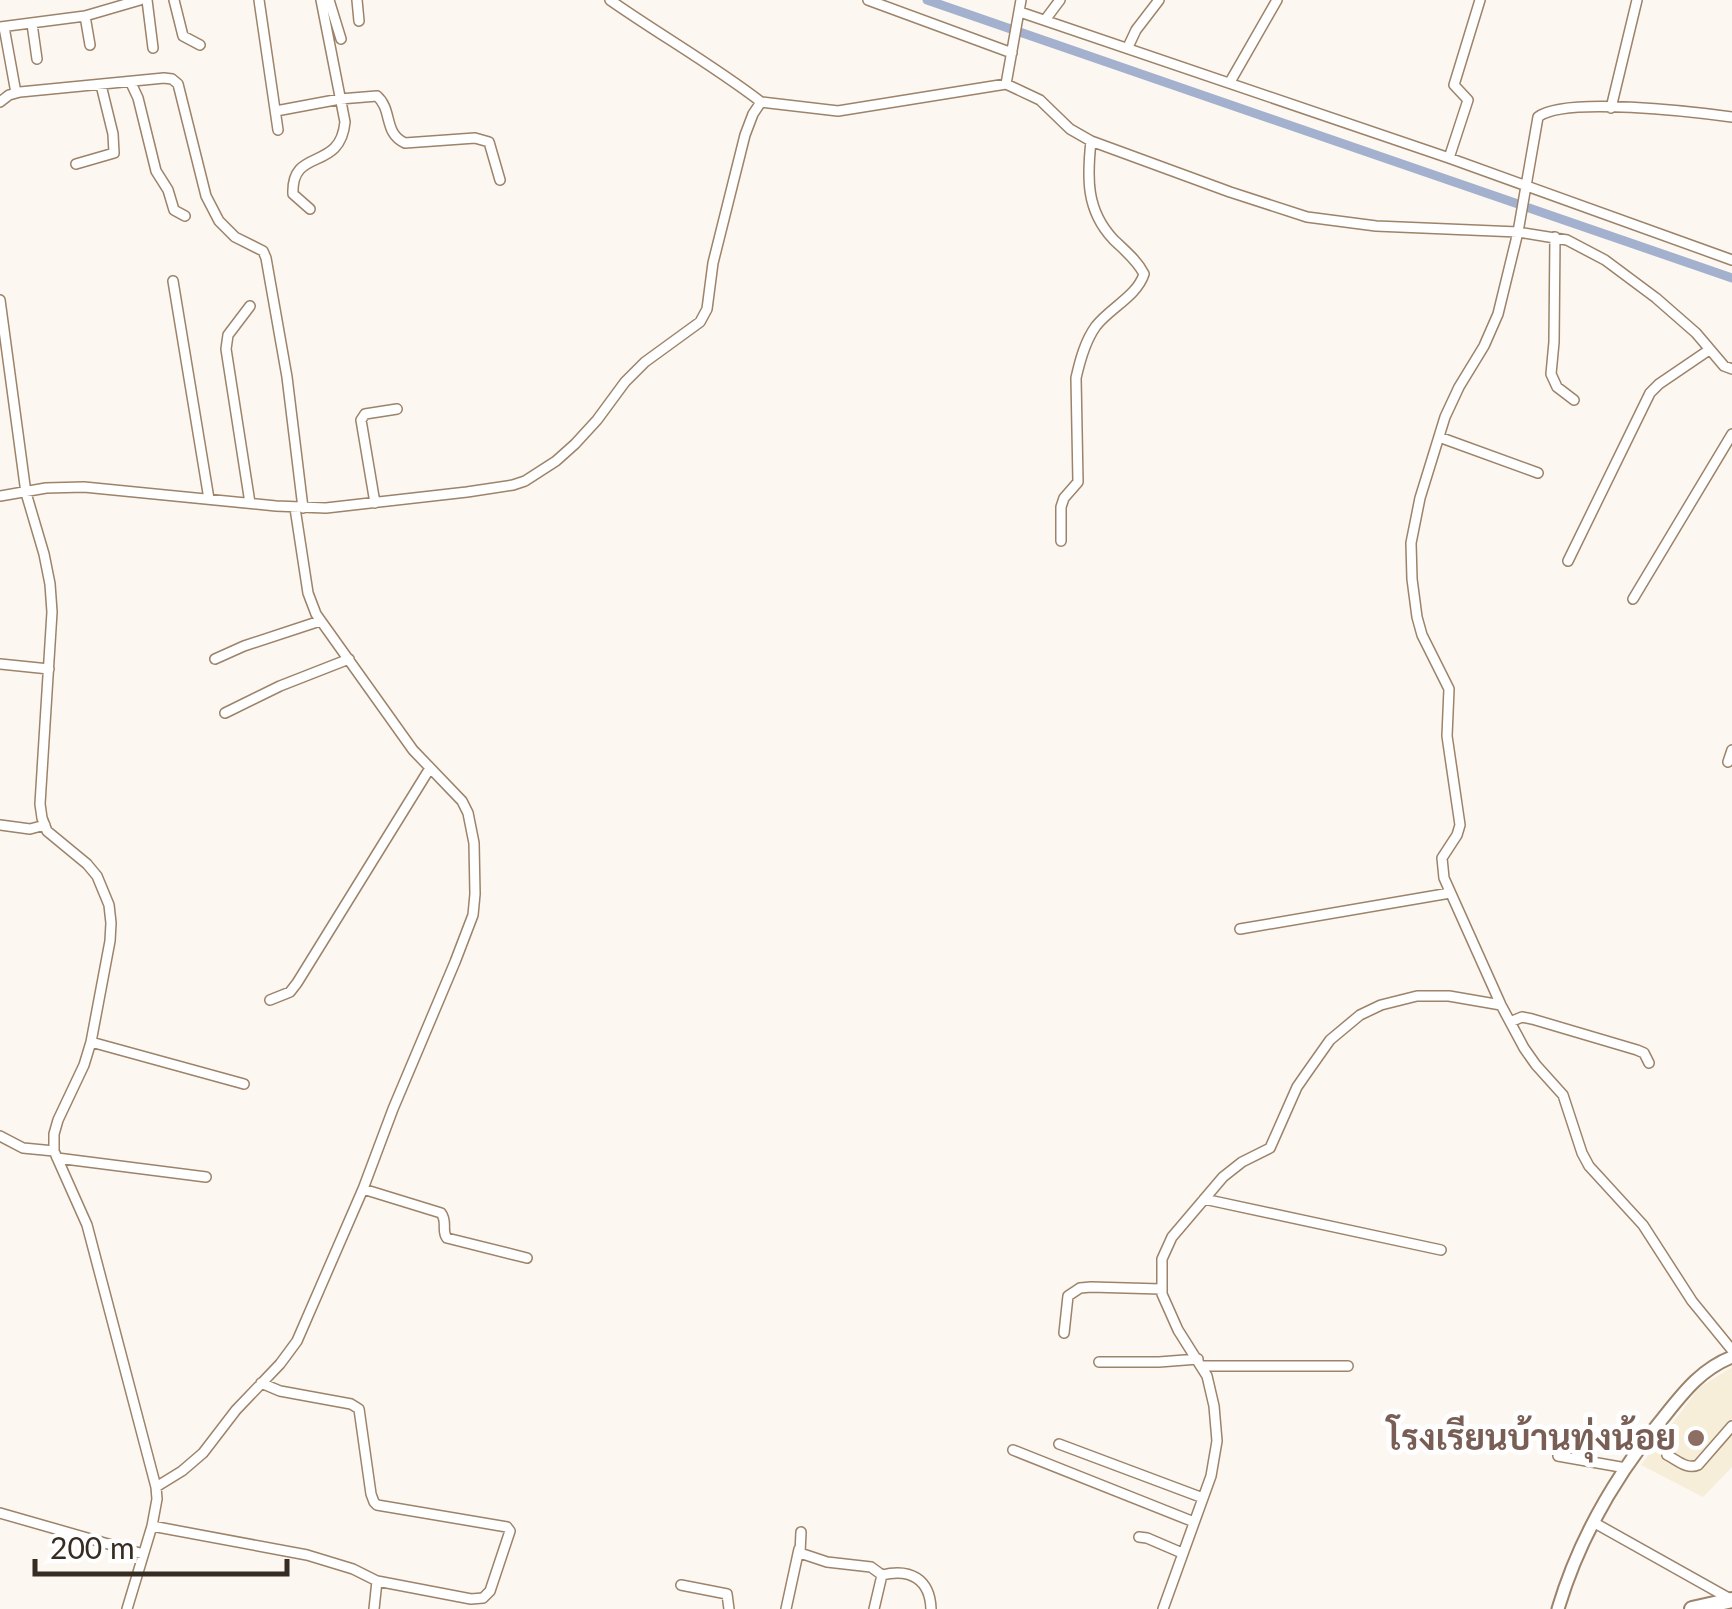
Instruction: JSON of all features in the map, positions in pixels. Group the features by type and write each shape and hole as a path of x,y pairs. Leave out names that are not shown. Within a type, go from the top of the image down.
{"main road":[{"path":"1692,1609 1732,1600"}],"street":[{"path":"16,94 2,27 85,16 143,0 152,48"},
{"path":"174,0 183,36 200,45"},
{"path":"259,0 278,130"},
{"path":"310,210 293,194 292,182 304,165 337,148 344,136 345,122 321,0"},
{"path":"330,0 341,39"},
{"path":"357,0 360,21"},
{"path":"610,0 762,102 838,111 1006,84 1040,100 1070,129 1091,141 1307,216 1372,226 1555,237 1605,260 1680,318 1724,366 1732,369"},
{"path":"868,0 1013,49"},
{"path":"1045,20 1060,0"},
{"path":"1128,47 1159,0"},
{"path":"1230,82 1277,0"},
{"path":"1449,158 1468,100 1454,85 1480,0"},
{"path":"1611,108 1636,0"},
{"path":"1006,84 1020,11 1732,260"},
{"path":"85,16 90,44"},
{"path":"32,24 37,60"},
{"path":"0,102 16,94 164,78 178,84 206,196 219,221 236,237 260,248 266,258 287,378 310,602 397,729 468,813 474,859 473,915 298,1341 203,1453 156,1488"},
{"path":"131,83 156,172 168,190 174,210 184,216"},
{"path":"76,164 114,154 102,86"},
{"path":"276,111 340,98 377,96 384,103 389,129 404,144 475,138 489,142 500,180"},
{"path":"0,496 46,488 84,487 326,508 513,486 540,472 575,444 645,362 700,322 745,136 762,102"},
{"path":"1558,1609 1579,1551 1612,1487 1691,1384 1732,1353 1643,1226 1589,1166 1563,1095 1536,1065 1510,1022 1444,878 1442,858 1458,834 1461,817 1447,736 1449,689 1417,617 1410,544 1439,436 1459,387 1498,314 1518,232 1538,118 1545,112 1570,107 1732,116"},
{"path":"1061,542 1061,507 1078,482 1076,378 1080,362 1097,324 1139,285 1144,274 1109,235 1093,209 1088,184 1091,141"},
{"path":"1555,237 1551,374 1557,386 1574,400"},
{"path":"172,281 210,499"},
{"path":"0,300 26,492 50,584 50,668 40,804 44,825 98,876 111,923 91,1042 54,1134 56,1154 87,1225 156,1488 152,1526 128,1609"},
{"path":"250,306 228,335 226,349 250,504"},
{"path":"1568,561 1650,393 1709,350"},
{"path":"375,503 361,420 366,414 397,409"},
{"path":"1633,600 1732,434"},
{"path":"1439,436 1538,473"},
{"path":"216,659 320,620"},
{"path":"225,713 349,659"},
{"path":"0,664 50,668"},
{"path":"1728,762 1732,750"},
{"path":"270,1000 290,992 430,768"},
{"path":"0,825 30,829 44,825"},
{"path":"1240,929 1450,892"},
{"path":"1162,1609 1203,1498 1217,1441 1214,1406 1200,1363 1171,1316 1161,1290 1161,1271 1172,1237 1232,1168 1270,1148 1297,1087 1330,1040 1360,1015 1380,1005 1417,996 1449,996 1501,1005"},
{"path":"1510,1022 1522,1017 1620,1044 1644,1053 1649,1063"},
{"path":"91,1042 244,1084"},
{"path":"0,1136 23,1148 206,1177"},
{"path":"363,1190 441,1213 446,1220 447,1238 527,1258"},
{"path":"1204,1198 1441,1250"},
{"path":"1064,1333 1068,1296 1073,1291 1091,1287 1161,1290"},
{"path":"1099,1362 1348,1366"},
{"path":"152,1526 307,1554 376,1581 472,1599 483,1598 490,1591 508,1528 377,1505 371,1494 359,1410 351,1404 280,1391 260,1383"},
{"path":"1668,1455 1693,1467 1732,1426"},
{"path":"1059,1444 1203,1498"},
{"path":"1013,1450 1194,1522"},
{"path":"1558,1456 1626,1468"},
{"path":"0,1513 143,1554"},
{"path":"1594,1522 1732,1600"},
{"path":"786,1609 801,1532"},
{"path":"1139,1537 1182,1553"},
{"path":"799,1549 806,1556 871,1567 882,1575"},
{"path":"882,1575 906,1574 924,1582 930,1593 930,1609"},
{"path":"874,1609 882,1575"},
{"path":"374,1609 376,1581"},
{"path":"681,1586 727,1594 729,1609"}],"shaded area":[{"name":"โรงเรียนบ้านทุ่งน้อย","path":"1732,1367 1732,1467 1703,1497 1641,1465 1699,1388"}],"waterway":[{"path":"927,0 1732,278"}],"place":[{"name":"โรงเรียนบ้านทุ่งน้อย","path":"1696,1438"}]}
